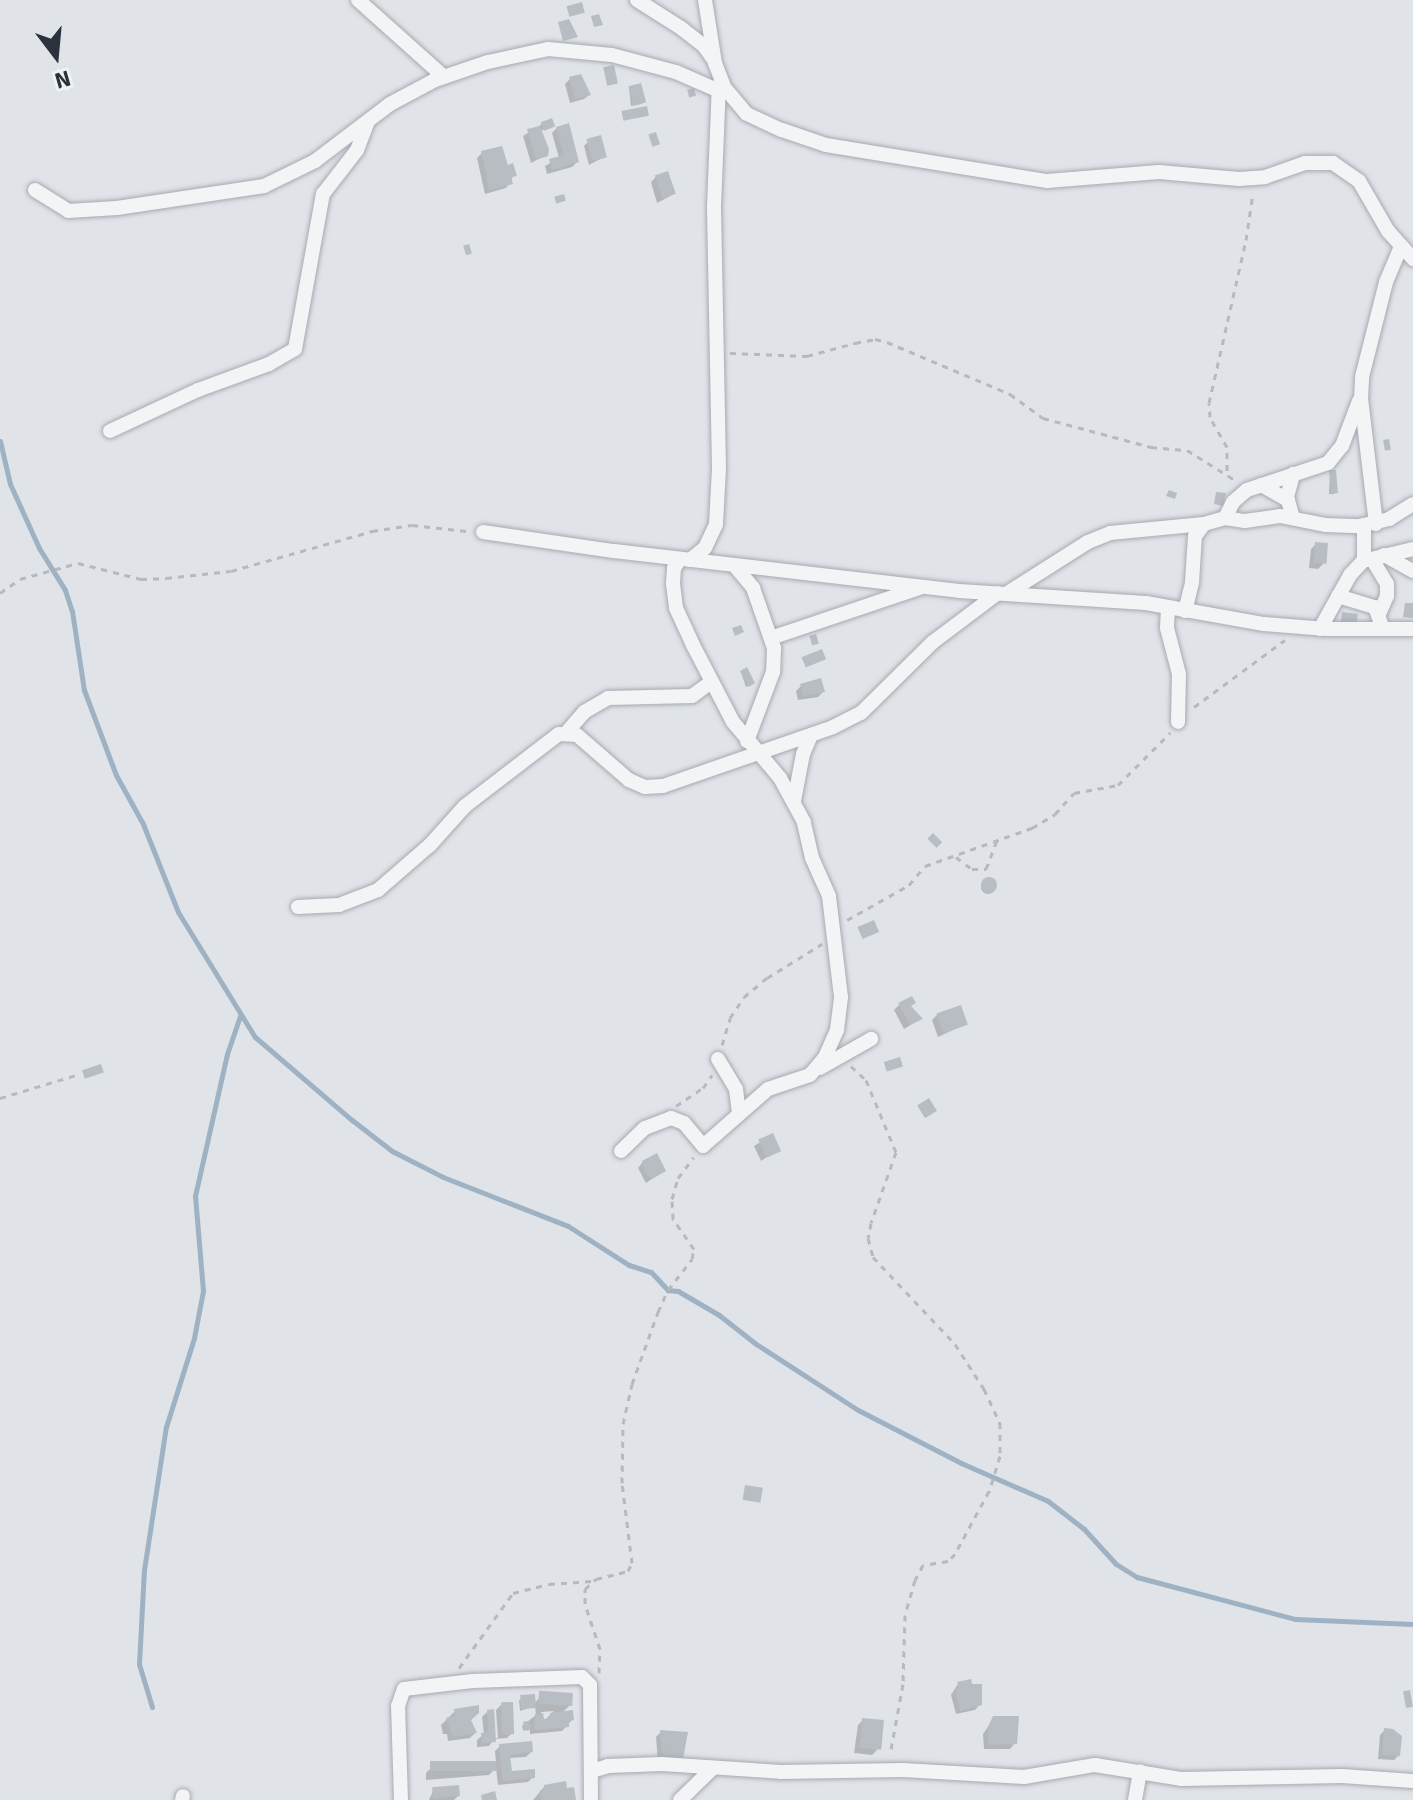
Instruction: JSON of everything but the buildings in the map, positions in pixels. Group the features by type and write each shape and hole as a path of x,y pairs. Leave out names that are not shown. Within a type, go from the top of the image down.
{"street":[{"path":"358,0 444,77"},
{"path":"637,0 704,46 732,100 747,114 826,145 1047,181 1159,172 1257,177 1305,163 1333,163 1359,181 1388,231 1413,259"},
{"path":"705,0 719,91 714,207 716,524 705,548 674,568 673,583 676,608 711,682 751,747 780,778 794,801 804,822 812,858 829,896 841,997 837,1030 825,1057 813,1072"},
{"path":"35,190 68,211 117,208 264,186 315,161 390,104 444,77 488,62 548,49 612,55 676,72 719,91"},
{"path":"110,431 198,390 269,364 295,349 323,194 357,150 368,122"},
{"path":"1225,518 1233,502 1254,487 1328,463 1342,446 1361,396 1375,318 1401,246"},
{"path":"1361,396 1370,524 1367,551 1387,584 1387,596 1379,614"},
{"path":"1293,474 1288,500 1293,518"},
{"path":"1254,487 1288,500"},
{"path":"566,733 577,735 629,780 645,787 663,786 751,747 811,735 861,713 933,642 1002,594 1088,542 1110,533 1204,524 1225,518 1245,521 1293,518 1326,525 1370,524 1413,504"},
{"path":"1185,611 1192,582 1195,536 1204,524"},
{"path":"483,532 924,586 1002,594 1106,599 1320,629 1413,629"},
{"path":"1320,629 1338,596 1373,558 1413,549"},
{"path":"1373,558 1413,571"},
{"path":"734,565 743,572 760,604 771,638 773,672 751,747"},
{"path":"760,604 761,585 769,569"},
{"path":"771,638 924,586"},
{"path":"1338,596 1375,607 1383,629"},
{"path":"1168,608 1167,628 1179,674 1178,722"},
{"path":"298,907 339,905 378,890 430,845 465,806 548,741 566,733 584,712 608,698 692,696 711,682"},
{"path":"794,801 803,754 811,735"},
{"path":"621,1151 645,1128 668,1119 684,1123 703,1146 768,1089 813,1072 871,1039"},
{"path":"718,1059 736,1089 739,1112"},
{"path":"401,1800 399,1696 407,1687 582,1677 589,1682 590,1691 591,1800"},
{"path":"592,1771 631,1764 712,1769 888,1770 1024,1777 1095,1765 1181,1779 1342,1776 1413,1781"},
{"path":"680,1800 712,1769"},
{"path":"1135,1800 1140,1771"}],"path":[{"path":"1227,473 1227,447 1210,417 1209,403 1257,177"},
{"path":"717,351 807,356 875,339 887,342 1010,394 1031,413 1052,422 1151,447 1187,450 1254,487"},
{"path":"0,593 20,579 78,563 141,579 166,578 231,571 385,529 412,525 483,532"},
{"path":"668,1119 673,1108 703,1088 718,1059 730,1018 744,997 834,935 847,920 909,885 925,866 1044,822 1074,793 1118,785 1178,722 1302,627"},
{"path":"955,856 972,869 986,869 997,841"},
{"path":"840,1056 866,1080 896,1152 871,1223 868,1238 873,1257 955,1344 984,1389 1000,1423 1000,1456 989,1491 955,1554 948,1561 923,1565 915,1580 905,1615 903,1684 888,1770"},
{"path":"0,1098 27,1087 76,1075"},
{"path":"441,1684 475,1650 513,1593 549,1584 593,1581 628,1571 632,1563 622,1483 623,1424 632,1384 658,1312 668,1290 692,1259 694,1249 673,1219 672,1199 678,1178 703,1146"},
{"path":"590,1691 599,1678 601,1664 600,1649 584,1597 585,1589 593,1581"}],"waterway":[{"path":"0,441 10,484 39,548 65,590 72,611 84,690 116,775 143,824 178,912 255,1037 352,1120 392,1151 443,1177 568,1226 629,1265 651,1272 668,1290 678,1291 719,1315 756,1344 858,1410 961,1463 1048,1501 1084,1529 1116,1564 1137,1577 1295,1619 1413,1624"},
{"path":"152,1707 139,1664 144,1570 166,1427 194,1338 203,1291 195,1196 227,1054 240,1016"}]}
